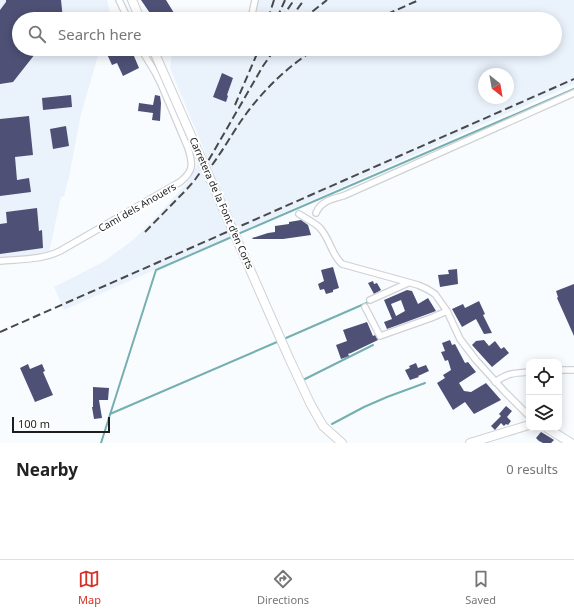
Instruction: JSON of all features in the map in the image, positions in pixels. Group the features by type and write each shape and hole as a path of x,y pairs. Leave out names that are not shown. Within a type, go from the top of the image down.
{"street":[{"path":"119,0 125,12"},
{"path":"252,12 255,0"},
{"name":"Camí dels Anouers","path":"0,261 52,255 180,182 189,174 192,162 188,148 158,78 145,56"},
{"name":"Carretera de la Font d'en Corts","path":"156,56 310,403 322,426 342,443"},
{"path":"316,212 319,207 326,202 343,196 574,93"},
{"path":"299,214 320,228 334,255 342,264 418,285 432,291 439,298 447,311 460,339 476,360 504,392 526,413"},
{"path":"370,300 408,283"},
{"path":"365,308 380,336 447,311"},
{"path":"562,370 574,370"},
{"path":"495,382 509,374 526,372"},
{"path":"470,443 526,426"},
{"path":"552,431 571,443"}],"shaded area":[{"path":"0,0 107,0 110,12 12,12 12,56 98,56 81,114 69,177 64,196 61,197 49,253 0,258"},
{"path":"258,0 574,0 574,84 64,310 54,287 103,262 133,240 186,184 205,152 170,68 172,56 562,56 562,12 252,12"}],"building":[{"path":"6,0 61,0 62,12 12,12 12,56 33,56 13,82 0,84 0,10"},
{"path":"141,0 166,0 173,12 149,12"},
{"path":"108,56 134,56 139,68 123,76 117,63 112,65"},
{"path":"222,73 233,78 226,102 213,97"},
{"path":"71,95 72,107 43,110 42,98"},
{"path":"155,95 160,96 160,121 152,120 153,113 138,111 139,103 153,105"},
{"path":"29,116 33,155 15,157 17,180 29,178 31,192 0,196 0,119"},
{"path":"66,126 69,146 53,149 50,129"},
{"path":"37,208 39,231 42,230 43,248 0,254 0,224 7,223 6,212"},
{"path":"301,220 308,225 311,235 283,239 252,238 275,232 275,226"},
{"path":"333,267 339,288 326,294 324,289 320,290 318,284 324,281 321,270"},
{"path":"457,269 458,284 440,287 438,275 449,274 448,270"},
{"path":"373,281 374,284 377,283 381,290 374,294 368,283"},
{"path":"574,284 574,336 557,298 556,291"},
{"path":"407,290 412,291 418,304 428,298 436,311 387,329 384,322 392,319 384,300","holes":["401,300 405,311 396,316 391,304"]},
{"path":"479,301 485,314 483,315 492,333 484,334 476,319 462,327 452,309 463,304 465,308"},
{"path":"367,322 373,336 375,335 378,340 348,354 349,356 341,359 336,345 347,341 343,330"},
{"path":"450,340 452,345 455,344 465,363 468,362 476,372 459,383 464,391 471,392 486,383 501,400 474,414 465,402 453,410 437,383 445,378 443,375 451,370 448,360 445,361 441,352 445,351 442,343"},
{"path":"484,340 489,346 495,341 501,349 504,347 509,353 492,367 472,345 476,341"},
{"path":"416,363 418,368 426,365 429,371 410,380 405,370 410,368 409,366"},
{"path":"28,364 30,369 42,364 45,371 43,372 53,395 35,402 20,368"},
{"path":"93,387 109,388 108,400 99,400 102,418 94,419 92,407"},
{"path":"506,406 512,411 507,417 511,421 508,425 506,424 504,426 501,423 495,430 491,426 501,416 499,414"},
{"path":"541,432 554,440 551,443 543,443 539,441 536,438"}],"waterway":[{"path":"238,234 574,89"},
{"path":"101,443 156,270 234,236"},
{"path":"286,338 371,301"},
{"path":"110,414 277,342"},
{"path":"305,379 373,345"},
{"path":"332,424 364,407 425,383"}],"railway":[{"path":"270,12 274,0"},
{"path":"280,12 285,0"},
{"path":"286,12 294,0"},
{"path":"295,12 304,0"},
{"path":"312,12 327,0"},
{"path":"392,12 419,0"},
{"path":"235,105 256,56"},
{"path":"145,232 186,190 207,163 270,56"},
{"path":"212,165 253,104 269,86 306,56"},
{"path":"0,332 574,79"}]}
